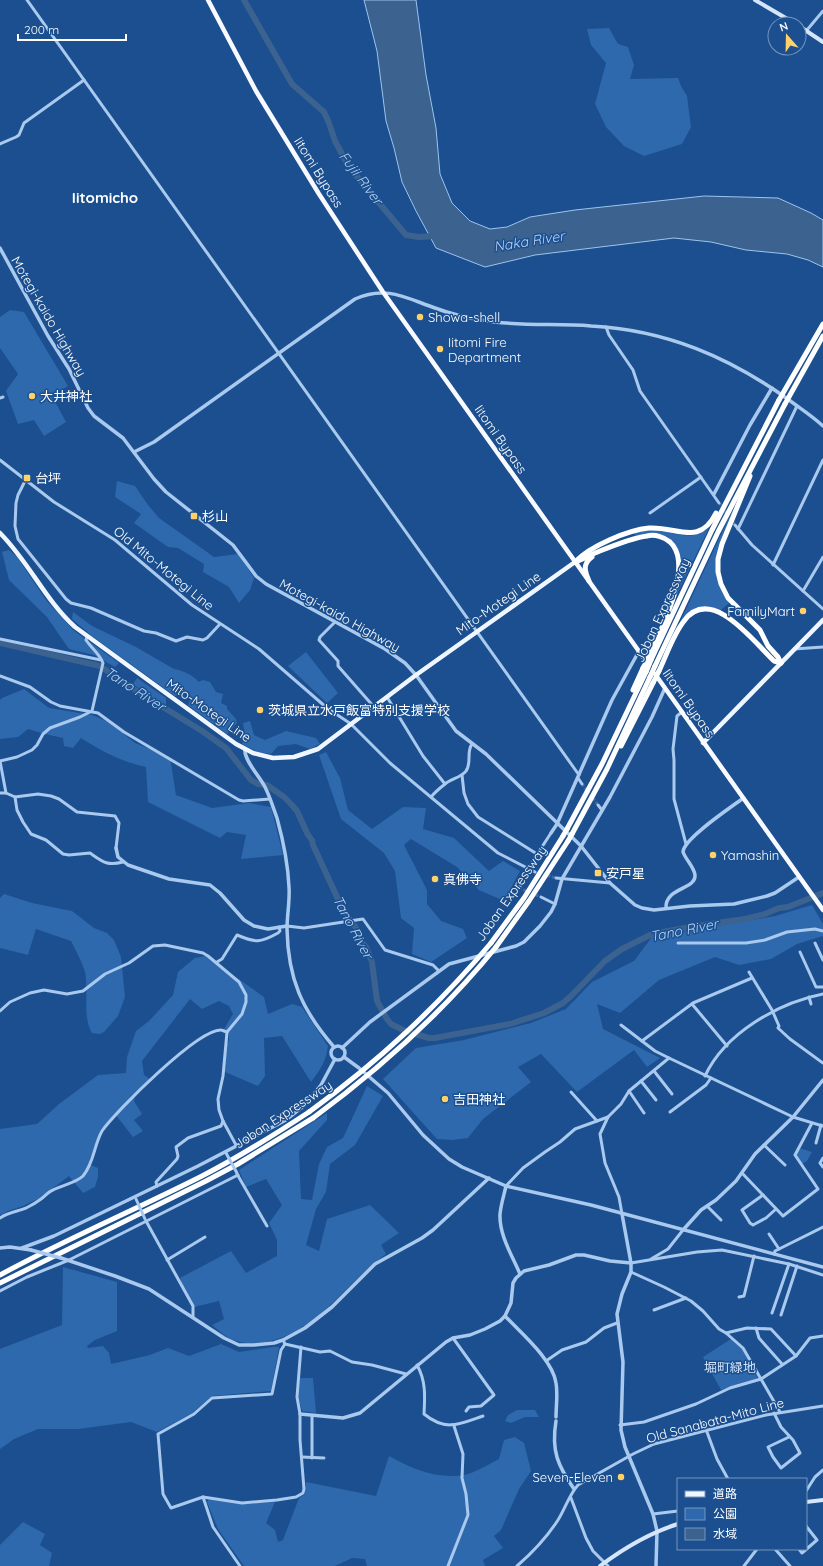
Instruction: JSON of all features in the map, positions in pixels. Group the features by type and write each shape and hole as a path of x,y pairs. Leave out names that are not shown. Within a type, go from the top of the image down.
{"highway":[{"name":"Iitomi Bypass","path":"208,0 256,91 319,194 383,292 823,910"},
{"name":"Joban Expressway","path":"0,1275 84,1232 202,1175 234,1158 309,1112 346,1085 393,1046 455,984 491,943 524,898 563,836 712,530 772,414 823,324"},
{"name":"Joban Expressway","path":"0,1283 213,1177 313,1118 367,1076 403,1045 455,994 496,947 534,895 568,841 607,769 718,532 780,413 823,336"},
{"path":"780,413 724,536 718,566 721,584 728,598 760,630 768,646 778,657 781,663"},
{"path":"575,562 580,557 609,540 646,528 692,533 706,527 714,517 755,440 772,414"},
{"path":"575,562 640,537 654,535 662,537 670,542 678,554 680,564 678,582 650,658"},
{"path":"589,581 585,569 586,562 601,551"},
{"path":"578,822 597,795 654,683 677,632 685,619 694,612 708,608 716,610 724,614 774,661 781,663"}],"main road":[{"path":"755,0 782,16"},
{"path":"807,30 823,42"},
{"name":"Mito-Motegi Line","path":"0,533 19,555 57,609 75,628 245,750 273,758 304,755 325,745 387,697 575,562"},
{"path":"703,743 823,620"},
{"path":"807,1502 823,1500"},
{"path":"600,1566 629,1545 657,1531 677,1524"}],"street":[{"path":"27,0 477,632 578,776 582,784"},
{"path":"807,30 823,11"},
{"path":"0,144 19,135 24,123 84,80"},
{"name":"Motegi-kaido Highway","path":"0,248 11,271 48,336 69,369 88,408 98,421 123,438 159,486 233,545 260,580 394,655 405,663 456,731 486,754 581,846 610,883 627,900 642,908 654,910 690,906 734,904 775,893 799,877"},
{"path":"134,452 154,442 355,299 373,292 400,295 437,309 482,320 514,324 606,327 649,334 690,346 732,364 772,388 823,426"},
{"path":"606,327 609,335 633,370 640,391 719,503"},
{"path":"714,494 750,425 772,388"},
{"path":"738,529 797,406"},
{"name":"Old Mito-Motegi Line","path":"0,460 54,502 115,540 181,596 220,624 259,649 327,708 351,724 390,763 498,853 535,872"},
{"path":"773,564 823,460"},
{"path":"650,513 701,477"},
{"path":"26,479 18,494 16,503 14,526 18,539 66,599 71,603 91,608 144,631 156,633 176,641 187,637 203,640 207,638 220,624"},
{"path":"735,525 752,545 823,609"},
{"path":"803,591 823,557"},
{"path":"335,622 320,637 319,640 338,661 338,666 374,707"},
{"path":"87,637 86,640 90,646 96,650 102,661 102,668 92,711"},
{"path":"0,639 102,661"},
{"path":"794,649 823,647"},
{"path":"519,888 528,869 557,824 612,700 639,651"},
{"path":"0,676 30,687 51,702 60,706 92,711 107,719 124,732 239,800 243,801 270,798"},
{"path":"342,1048 391,1006 449,964 508,949 524,942 548,918 555,904 562,879 602,810 652,717 665,688"},
{"path":"387,697 416,742 423,756 445,784"},
{"path":"6,793 0,761 17,757 32,750 37,745 43,734 50,728 92,711"},
{"path":"682,712 677,716 673,749 674,799 686,844"},
{"path":"431,796 445,784 462,775 468,768 469,748 472,744"},
{"path":"245,750 247,759 261,779 270,798 285,854 289,887 287,926 290,960 294,981 302,1002 311,1019 334,1048"},
{"path":"462,775 464,793 468,804 478,817 537,854"},
{"path":"0,793 6,793 15,797 38,794 51,796 59,799 77,812 115,816 119,823 116,848 118,857 122,862 169,879 210,885 220,893 249,924 259,928 268,929 287,926 304,928 349,920 364,919 385,950 433,965 439,971"},
{"path":"15,797 17,810 27,830 31,834 46,840 63,854 90,853 106,864 112,865 122,862"},
{"path":"666,908 666,903 670,895 691,883 694,879 694,872 683,852 686,844 742,798"},
{"path":"598,805 602,810"},
{"path":"556,878 610,883"},
{"path":"541,896 555,904"},
{"path":"217,962 222,959 237,935 253,941 259,941 278,933 280,930 279,927"},
{"path":"678,943 746,942 765,940 787,932 815,929 823,931"},
{"path":"815,943 823,960"},
{"path":"0,1011 10,1002 30,993 44,990 67,994 83,991 105,974 129,963 153,946 165,945 204,953 240,982 246,995 246,1002 242,1014 227,1032 223,1076 218,1099 219,1110 223,1121 236,1145"},
{"path":"800,952 816,987 823,986"},
{"path":"749,972 773,1012 779,1026 778,1028 790,1039 823,1063"},
{"path":"642,1041 692,1004 752,978"},
{"path":"705,1076 715,1059 748,1027 790,1004 823,994"},
{"path":"809,997 811,1004"},
{"path":"692,1004 727,1046"},
{"path":"621,1025 655,1051 793,1117 822,1126 816,1143"},
{"path":"0,1218 9,1212 26,1208 41,1200 48,1192 82,1176 90,1163 102,1131 166,1065 184,1050 212,1033 222,1030 227,1032"},
{"path":"335,1059 331,1053 337,1046 345,1051 344,1057"},
{"path":"335,1059 341,1059 344,1057"},
{"path":"344,1057 388,1093 423,1135 449,1159 462,1167 506,1186 591,1205 823,1267"},
{"path":"656,1566 657,1531 653,1514 621,1435 620,1425 623,1362 617,1323 618,1305 631,1272 631,1263 619,1197 607,1170 600,1134 608,1117 621,1104 629,1091 669,1058"},
{"path":"22,1248 54,1236 135,1198 286,1120 305,1105 321,1085 335,1059"},
{"path":"654,1071 672,1094"},
{"path":"670,1112 706,1086 711,1078"},
{"path":"641,1081 656,1100"},
{"path":"648,1261 668,1249 683,1230 707,1206 722,1195 742,1173 755,1154 793,1117 822,1083"},
{"path":"629,1091 644,1113"},
{"path":"571,1092 597,1121"},
{"path":"520,1274 504,1237 500,1216 506,1186 523,1168 576,1129 608,1117"},
{"path":"157,1186 156,1182 177,1160 178,1156 176,1147 188,1138 221,1126 223,1121"},
{"path":"742,1173 783,1216 818,1189 795,1156 812,1123"},
{"path":"764,1145 785,1165"},
{"path":"226,1152 267,1226"},
{"path":"823,1158 820,1163 823,1166"},
{"path":"0,1291 27,1277 69,1260 237,1174"},
{"path":"301,1347 296,1396 300,1414 300,1440 304,1488 303,1494 296,1497 277,1500 242,1503 203,1497 171,1508 163,1494 158,1434 194,1414 212,1398 272,1394 284,1342 332,1307 375,1264 422,1238 433,1230 488,1178"},
{"path":"763,1195 742,1210 750,1223 753,1225 766,1218 776,1209"},
{"path":"135,1198 193,1306 193,1317"},
{"path":"707,1206 721,1220"},
{"path":"774,1254 775,1251 823,1227"},
{"path":"769,1234 779,1249"},
{"path":"167,1260 205,1237"},
{"path":"0,1248 22,1248 69,1260 149,1290 224,1338 239,1345 284,1342 320,1352 330,1351 352,1362 372,1365 406,1374"},
{"path":"300,1414 343,1418 360,1412 440,1345 453,1338 470,1335 485,1329 505,1316 511,1303 513,1283 524,1271 549,1265 576,1255 584,1254 610,1261 631,1263 691,1253 722,1250 789,1264 823,1275"},
{"path":"739,1297 744,1296 754,1256"},
{"path":"772,1313 789,1264"},
{"path":"781,1315 797,1266"},
{"path":"631,1272 686,1298 703,1312 719,1329 726,1333 743,1348 780,1412"},
{"path":"654,1310 686,1298"},
{"path":"505,1316 546,1361 552,1370 556,1382 554,1447 558,1462 574,1490 571,1498 552,1528 528,1557 518,1566"},
{"path":"546,1361 562,1350 586,1342 604,1328 617,1323"},
{"path":"756,1328 759,1338 782,1364"},
{"path":"726,1333 740,1329 771,1329 796,1356"},
{"path":"620,1425 644,1422 696,1404 730,1388 761,1379 796,1356 807,1340 814,1337 823,1336"},
{"path":"453,1338 494,1395 481,1406 469,1407 466,1411"},
{"path":"416,1365 422,1374 426,1393 424,1414 440,1423 454,1426 483,1416"},
{"name":"Old Sanabata-Mito Line","path":"574,1490 584,1481 654,1444 774,1413 823,1406"},
{"path":"774,1413 781,1427 793,1440 800,1453 781,1468 768,1448 789,1437"},
{"path":"312,1416 312,1458"},
{"path":"704,1424 717,1459 727,1478"},
{"path":"448,1566 468,1515 466,1494 462,1478 463,1454 454,1426"},
{"path":"302,1458 324,1458"},
{"path":"807,1489 815,1477 823,1470"},
{"path":"203,1497 213,1527 240,1566"},
{"path":"571,1498 586,1538 593,1551 608,1566"},
{"path":"653,1514 677,1511"},
{"path":"807,1527 817,1540 807,1549"},
{"path":"744,1566 756,1550"},
{"path":"776,1550 790,1566"}],"green space":[{"path":"609,28 618,44 628,47 634,65 630,79 678,78 687,96 691,127 682,144 644,156 624,146 606,127 595,104 606,63 591,45 587,29"},
{"path":"10,310 24,312 68,386 52,396 66,422 44,436 34,420 18,424 6,391 18,374 0,348 0,317"},
{"path":"117,481 135,486 159,518 214,557 238,554 254,578 250,590 239,603 229,587 203,572 204,564 178,548 168,547 134,523 141,514 115,497"},
{"path":"732,511 734,511 723,536 717,557 725,597 729,603 721,610 708,607 698,608 680,622"},
{"path":"709,528 674,601 682,572 681,558 678,551 669,538 665,536 655,535 636,538 634,533 651,530 681,535 694,535"},
{"path":"9,550 17,557 46,600 73,630 119,663 115,667 94,655 69,649 47,617 9,580 2,552"},
{"path":"73,612 92,626 136,647 174,669 194,677 199,682 203,680 210,682 216,692 223,694 221,703 227,706 227,709 236,719 237,723 227,734 188,705 191,698 189,691 175,696 92,636 72,619"},
{"path":"306,652 338,693 327,703 288,666"},
{"path":"137,678 166,698 166,707 133,684"},
{"path":"24,689 49,708 92,715 109,722 135,743 170,757 176,795 212,808 249,803 271,807 283,855 241,859 246,835 227,832 220,838 148,802 146,767 112,756 81,738 73,748 64,746 63,738 28,729 18,737 0,739 0,700"},
{"path":"250,721 254,735 265,740 286,731 316,738 320,744 310,749 296,744 278,746 271,754 258,752 242,744 245,735 243,723"},
{"path":"326,752 340,778 348,810 372,829 403,807 426,808 423,829 454,838 489,871 503,861 520,871 504,901 479,890 457,867 411,839 404,845 427,890 427,904 441,921 463,929 467,938 431,962 412,954 414,928 401,918 395,871 384,853 341,819 319,755"},
{"path":"4,894 32,903 72,911 94,928 107,933 114,940 121,957 125,997 118,1016 104,1032 100,1034 92,1033 89,1027 86,1012 85,972 71,941 36,929 28,955 0,948 0,898"},
{"path":"812,905 823,924 823,936 797,944 771,959 739,965 715,957 659,980 620,1013 597,1004 603,1029 660,1058 647,1067 634,1050 577,1092 541,1054 518,1067 531,1082 483,1119 468,1138 452,1140 437,1139 383,1079 416,1048 464,1040 531,1023 566,1009 592,982 634,961 652,937 775,916"},
{"path":"206,956 264,997 268,1014 292,1004 302,1007 328,1046 322,1065 311,1082 282,1036 264,1038 265,1076 258,1086 225,1072 226,1046 229,1040 229,1034 224,1029 233,1014 229,1006 219,1001 202,1009 190,999 142,1061 144,1075 150,1079 136,1092 134,1101 142,1114 134,1120 143,1131 133,1137 115,1114 101,1130 88,1164 98,1168 98,1177 95,1187 83,1193 69,1176 40,1198 0,1215 0,1129 37,1124 59,1104 98,1075 126,1073 127,1057 136,1031 149,1021 173,995 178,972 195,958"},
{"path":"367,1086 383,1096 355,1145 330,1164 326,1192 316,1209 306,1245 319,1251 327,1219 370,1205 399,1233 381,1245 386,1254 312,1321 296,1331 278,1339 258,1343 240,1342 222,1334 212,1325 224,1319 219,1301 194,1307 184,1290 180,1278 231,1251 246,1273 277,1256 277,1240 269,1223 282,1205 266,1179 246,1187 239,1170 327,1113 327,1120 299,1151 301,1199 312,1200 319,1164 327,1147 343,1138"},
{"path":"799,1148 812,1152 807,1161 802,1164 796,1155"},
{"path":"63,1267 117,1282 117,1331 95,1340 87,1346 88,1348 103,1346 109,1353 111,1364 150,1355 168,1348 189,1356 221,1344 239,1352 279,1347 271,1391 212,1396 192,1413 157,1432 131,1422 78,1429 38,1429 14,1439 0,1449 0,1349 62,1325"},
{"name":"堀町緑地","path":"731,1339 742,1348 758,1379 721,1390 703,1357"},
{"path":"300,1378 313,1378 316,1413 302,1411 298,1396"},
{"path":"517,1410 535,1410 539,1417 525,1417 511,1423 505,1421 508,1415"},
{"path":"515,1437 524,1443 531,1471 519,1489 501,1530 494,1536 503,1548 483,1560 485,1566 367,1566 365,1559 352,1558 335,1566 244,1566 218,1529 207,1502 209,1499 242,1504 275,1502 266,1523 275,1530 278,1542 283,1540 299,1498 305,1494 306,1482 376,1496 389,1456 417,1469 437,1475 458,1476 472,1473 499,1459 504,1440"},
{"path":"23,1522 45,1534 40,1545 52,1553 49,1566 0,1566 0,1545"}],"water":[{"name":"Naka River","path":"364,0 416,0 426,75 436,128 440,174 452,203 470,221 490,229 507,227 530,217 575,210 704,196 778,198 823,220 823,267 808,260 787,254 746,250 711,242 674,238 535,255 485,267 436,248 402,182 386,121 377,51"}],"waterway":[{"name":"Fujii River","path":"244,0 292,84 324,112 335,141 349,167 406,235 419,237 435,236"},
{"name":"Tano River","path":"0,643 100,666 226,748 251,780 258,784 267,785 284,797 297,811 308,835 312,840 337,897 352,924 355,926 358,938 366,947 372,962 377,1001 391,1024 405,1031 429,1038 435,1038 510,1024 544,1013 563,1003 605,961 622,949 652,934 745,919 765,914 779,908 788,907 823,893"}],"tunnel":[{"path":"719,503 735,525"},
{"path":"582,784 598,805"},
{"path":"539,873 556,878"},
{"path":"519,888 541,897"}],"place":[{"name":"Showa-shell","path":"420,317"},
{"name":"Iitomi Fire Department","path":"440,349"},
{"name":"大井神社","path":"32,396"},
{"name":"台坪","path":"27,478"},
{"name":"杉山","path":"194,516"},
{"name":"FamilyMart","path":"803,611"},
{"name":"茨城県立水戸飯富特別支援学校","path":"260,710"},
{"name":"Yamashin","path":"713,855"},
{"name":"安戸星","path":"598,873"},
{"name":"真佛寺","path":"435,879"},
{"name":"吉田神社","path":"445,1099"},
{"name":"Seven-Eleven","path":"621,1477"}],"district":[{"name":"Iitomicho","path":"105,198"}]}
